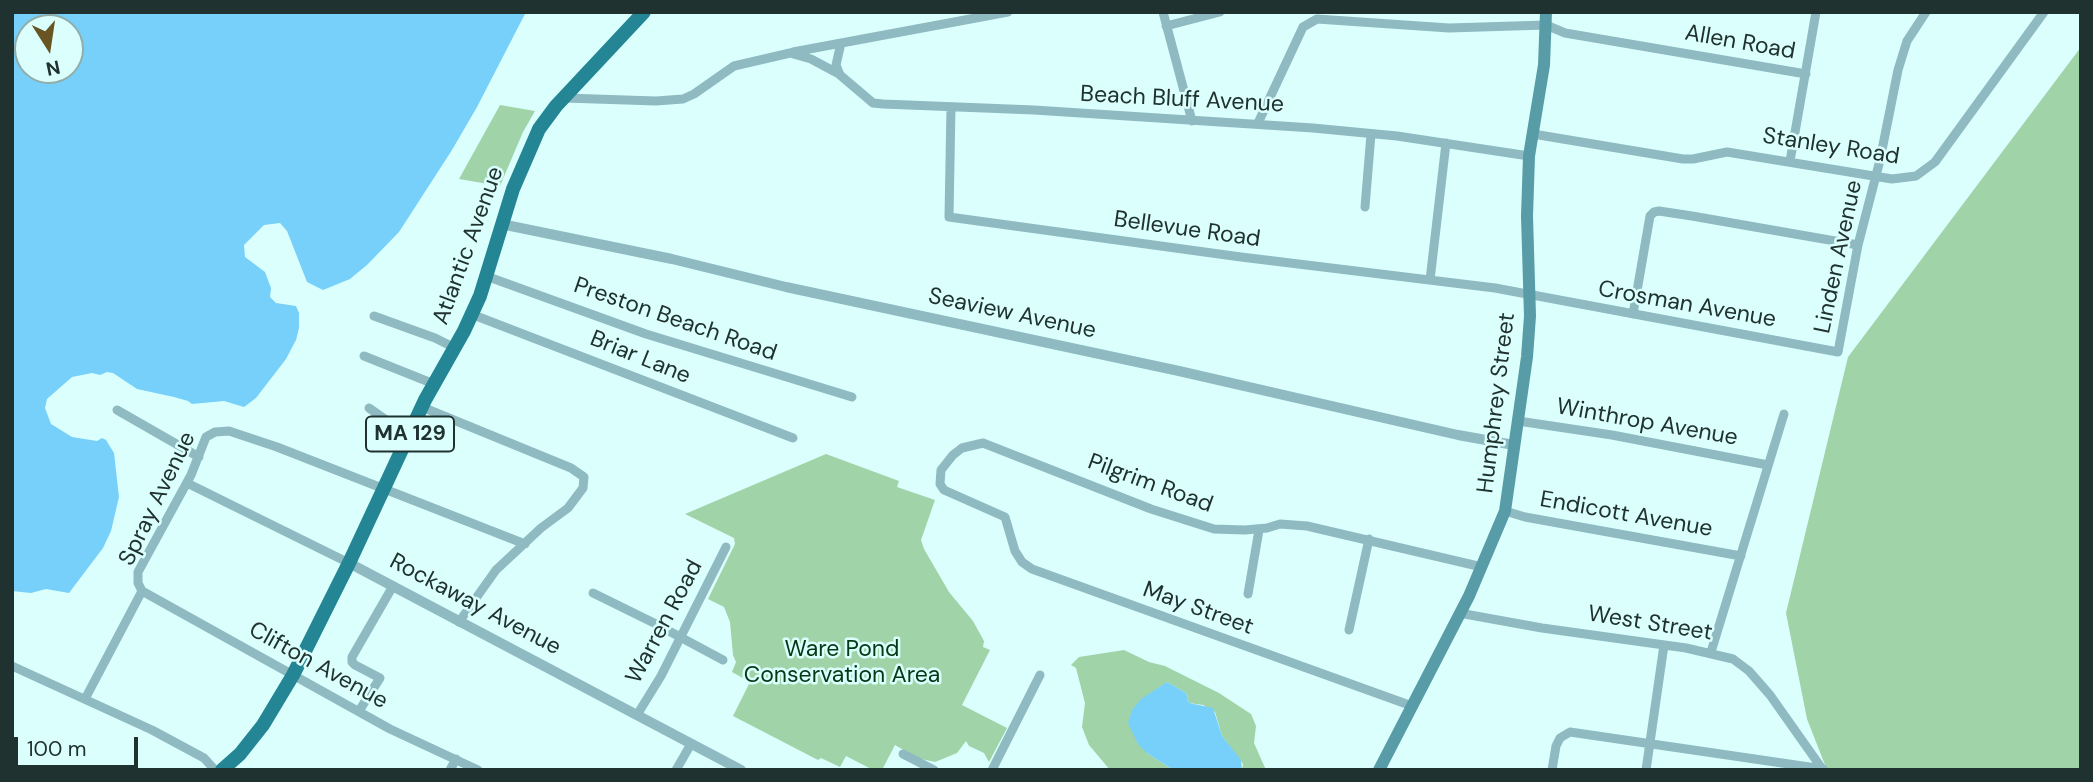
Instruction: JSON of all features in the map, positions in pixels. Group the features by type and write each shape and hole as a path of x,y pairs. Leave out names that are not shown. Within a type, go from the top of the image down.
{"main road":[{"name":"Atlantic Avenue","path":"222,770 240,754 263,725 293,675 349,563 422,408 471,314 534,138 544,122 643,12"},
{"name":"Humphrey Street","path":"1379,770 1482,567 1505,511 1528,357 1529,156 1544,65 1546,19"}],"street":[{"path":"565,98 656,101 683,99 734,66 1008,12"},
{"path":"1163,12 1192,121"},
{"path":"1166,26 1220,12"},
{"path":"1790,161 1816,12"},
{"name":"Linden Avenue","path":"1838,352 1858,245 1902,54 1912,32 1926,12"},
{"name":"Stanley Road","path":"1533,134 1683,159 1727,152 1875,176 1903,179 1916,176 1935,162 2044,12"},
{"name":"Allen Road","path":"1258,123 1303,27 1317,19 1449,28 1546,19 1565,33 1806,74"},
{"path":"841,43 836,65 841,75"},
{"name":"Beach Bluff Avenue","path":"790,53 811,58 841,75 873,103 1258,123 1371,134 1529,156"},
{"name":"Bellevue Road","path":"951,107 949,217 1529,295"},
{"path":"1364,207 1371,134"},
{"path":"1430,281 1447,144"},
{"path":"1633,314 1650,216 1659,211 1858,245"},
{"name":"Seaview Avenue","path":"501,224 1179,371 1469,438 1514,445"},
{"name":"Preston Beach Road","path":"486,276 646,334 852,397"},
{"name":"Crosman Avenue","path":"1529,295 1838,352"},
{"name":"Briar Lane","path":"471,314 793,438"},
{"path":"374,316 435,338 454,348"},
{"path":"364,356 435,384"},
{"path":"369,408 409,436"},
{"path":"422,408 571,468 584,477 583,488 568,508 496,570 459,622"},
{"path":"117,410 199,457"},
{"path":"1711,652 1784,414"},
{"name":"Winthrop Avenue","path":"1518,421 1612,435 1768,465"},
{"name":"Spray Avenue","path":"85,699 142,591 138,583 138,572 187,483 206,437 229,431 246,436 382,490"},
{"name":"Pilgrim Road","path":"1002,514 944,491 940,484 941,470 953,455 973,444 983,443 1214,529 1259,530 1291,523 1482,567"},
{"name":"Rockaway Avenue","path":"187,483 286,530 741,770"},
{"path":"382,490 525,544"},
{"name":"Endicott Avenue","path":"1505,511 1525,517 1741,556"},
{"name":"May Street","path":"1002,514 1015,551 1022,562 1032,569 1412,706"},
{"path":"1248,594 1259,530"},
{"path":"1349,630 1369,539"},
{"name":"Warren Road","path":"637,715 661,676 726,547"},
{"path":"359,711 380,678 352,663 352,657 393,586"},
{"name":"Clifton Avenue","path":"142,591 359,711 478,770"},
{"path":"593,593 723,660"},
{"name":"West Street","path":"1459,613 1542,628 1711,652 1733,659 1749,671 1770,695 1823,769"},
{"path":"1646,770 1664,645"},
{"path":"12,666 204,758 215,770"},
{"path":"992,770 1040,675"},
{"path":"1552,770 1556,746 1560,738 1570,732 1823,769"},
{"path":"676,770 691,744"},
{"path":"903,754 934,770"},
{"path":"450,770 456,759"}],"green space":[{"path":"2081,47 2081,770 1827,770 1807,719 1786,613 1848,357"},
{"path":"500,105 535,111 500,186 459,179"},
{"name":"Ware Pond Conservation Area","path":"826,454 899,481 897,487 935,500 921,540 924,549 949,592 973,621 984,641 983,647 990,650 962,705 1007,728 989,762 984,753 969,746 966,741 957,753 935,762 917,758 895,745 882,770 873,770 846,756 840,767 821,758 818,760 733,716 750,682 732,672 736,662 730,622 724,607 708,599 735,544 734,538 685,514"},
{"path":"1124,650 1165,666 1219,693 1251,714 1256,726 1254,743 1266,770 1242,770 1243,764 1222,736 1215,712 1203,705 1189,703 1186,693 1167,682 1157,690 1147,753 1173,770 1110,770 1089,745 1082,727 1085,703 1076,668 1071,665 1079,657"}],"water":[{"path":"12,12 526,12 452,150 399,232 367,265 350,279 323,290 307,282 287,231 280,223 264,225 244,245 245,257 265,272 271,288 270,297 276,303 296,306 299,313 296,340 286,359 256,398 244,407 224,401 192,404 137,389 107,372 72,377 47,399 45,408 51,424 72,437 106,440 114,453 119,497 111,531 103,548 69,593 46,589 31,593 12,591"},
{"path":"1167,682 1186,693 1189,703 1213,708 1222,736 1241,760 1242,770 1173,770 1138,744 1128,723 1132,710 1141,699"}]}
